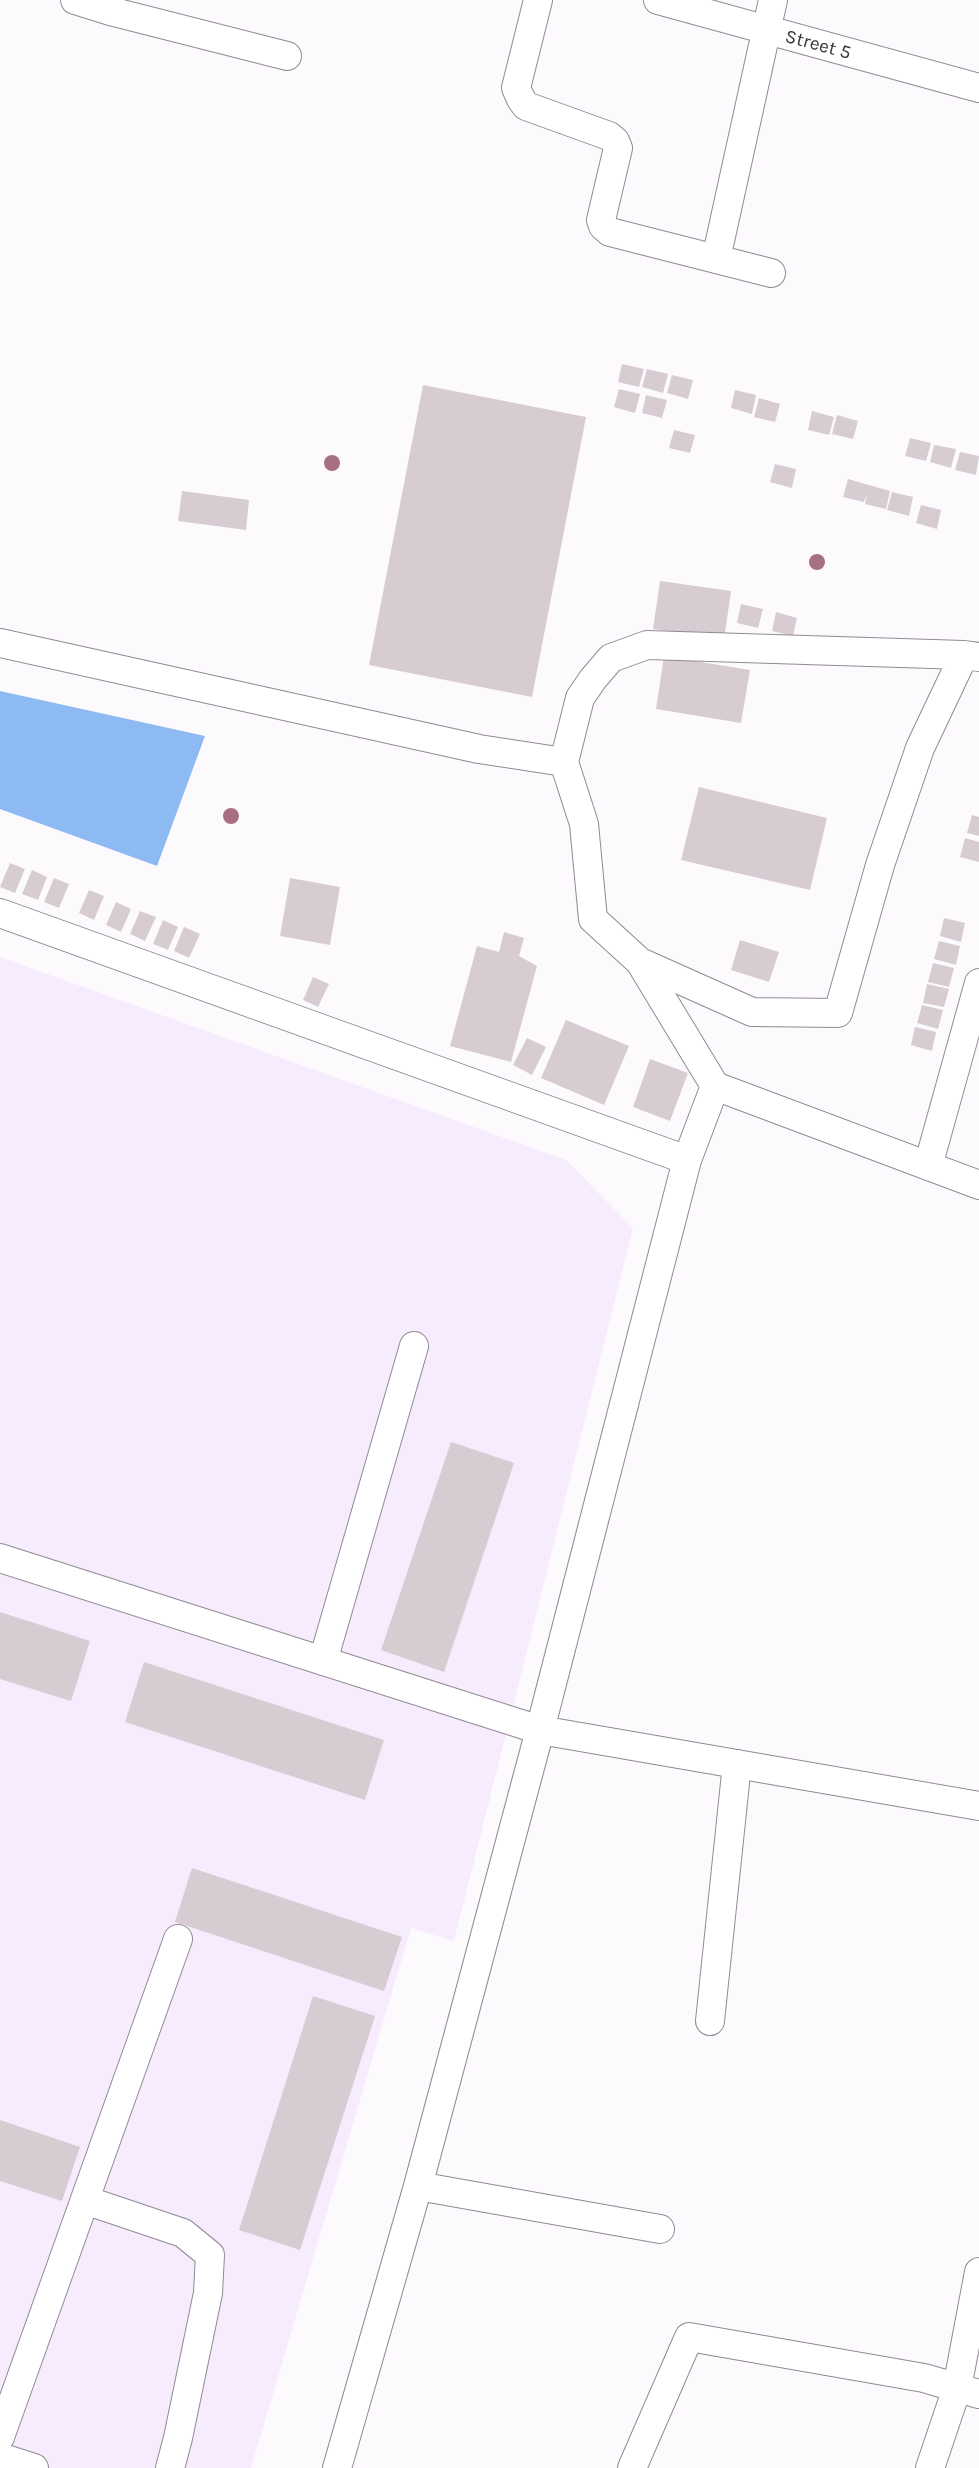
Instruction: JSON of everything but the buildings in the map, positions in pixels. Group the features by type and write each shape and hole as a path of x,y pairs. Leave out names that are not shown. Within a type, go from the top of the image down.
{"street":[{"path":"75,0 110,11 287,56"},
{"path":"538,0 516,88 520,99 526,106 609,136 615,141 618,148 601,220 603,226 610,232 771,274"},
{"name":"Street 5","path":"658,0 979,88"},
{"path":"716,260 773,0"},
{"path":"0,643 479,750 564,762"},
{"path":"640,962 752,1012 838,1013 880,865 920,748 971,656 647,645 612,658 593,679 580,698 564,762 584,824 593,919 640,962 715,1086 979,1185"},
{"path":"0,913 688,1160"},
{"path":"928,1166 979,983"},
{"path":"337,2468 418,2186 540,1730 688,1160 715,1086"},
{"path":"323,1661 414,1346"},
{"path":"0,1558 540,1730 979,1806"},
{"path":"710,2021 737,1764"},
{"path":"0,2437 178,1939"},
{"path":"418,2186 660,2229"},
{"path":"85,2200 184,2233 210,2255 208,2293 170,2468"},
{"path":"930,2468 968,2391 979,2272"},
{"path":"632,2468 689,2337 924,2378 968,2391"},
{"path":"0,2457 34,2468"}],"shaded area":[{"path":"0,957 566,1160 633,1228 454,1941 411,1928 251,2468 0,2468"}],"water":[{"path":"0,691 205,736 157,866 0,809"}]}
